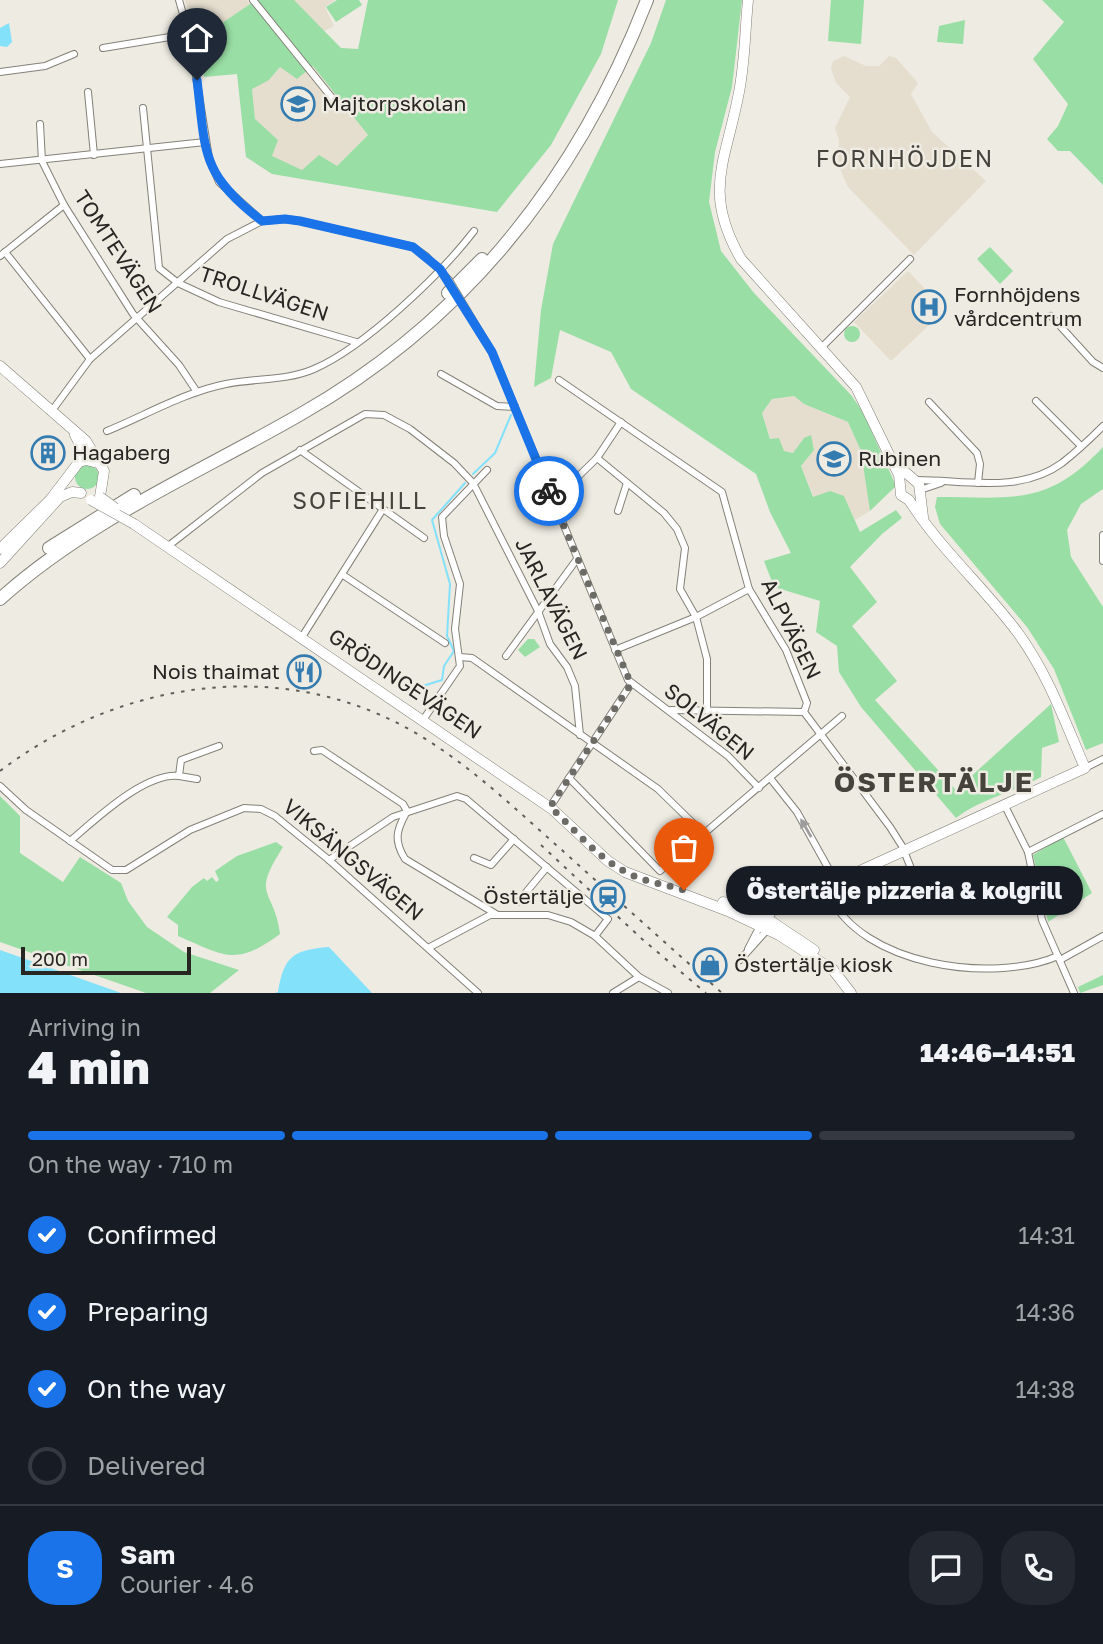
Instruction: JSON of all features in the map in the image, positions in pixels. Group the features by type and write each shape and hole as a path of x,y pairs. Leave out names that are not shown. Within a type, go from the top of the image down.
{"highway":[{"path":"0,589 65,536 113,506 297,408 355,371 421,319 499,241 536,195 597,96 639,0"},
{"path":"0,600 59,551 120,512 302,414 361,377 420,331 461,293 504,247 572,155 603,101 647,0"}],"street":[{"path":"51,412 90,359 227,239 262,221 219,182 205,142 188,34 179,0"},
{"path":"253,0 337,104"},
{"path":"748,0 740,89 719,189 719,213 741,259 856,387 890,457 913,488 925,524 1017,632 1043,672 1085,768"},
{"path":"103,48 188,34"},
{"path":"0,72 45,66 74,54"},
{"path":"88,92 94,155"},
{"name":"TROLLVÄGEN","path":"143,108 159,268 178,283 219,302 356,342"},
{"path":"40,124 42,161"},
{"path":"0,164 205,142"},
{"name":"TOMTEVÄGEN","path":"42,161 64,205 137,318 179,365 197,392"},
{"path":"64,205 2,254 90,359"},
{"name":"SOLVÄGEN","path":"262,221 300,221 413,247 440,269 492,352 631,684 671,710 729,756 759,788"},
{"path":"107,431 197,392 226,384 292,377 317,368 384,322 440,269 474,231"},
{"path":"821,348 910,259"},
{"path":"1051,316 1093,362 1103,368"},
{"path":"0,366 80,434 105,475 91,494"},
{"path":"441,374 497,406 515,407"},
{"name":"ALPVÄGEN","path":"559,380 722,492 749,589 786,650 807,703 804,712 890,827 904,852 925,903"},
{"path":"1036,401 1081,446"},
{"path":"929,402 977,453 980,464 978,483"},
{"name":"JARLAVÄGEN","path":"167,547 237,491 300,450 365,414 384,415 410,429 454,463 473,483 538,611 550,644 567,667 575,686 580,735"},
{"path":"553,501 597,458 621,422"},
{"path":"65,424 80,441 79,462"},
{"path":"913,488 946,481 1005,483 1033,477 1061,464 1103,426"},
{"path":"300,450 424,538"},
{"path":"597,458 664,513 677,529 685,548 680,589 696,617 707,659 707,710"},
{"path":"1,557 79,462 86,460 98,463"},
{"path":"423,720 457,673 460,657 455,629 460,584 441,524 442,517 487,470"},
{"path":"71,472 73,486 91,494"},
{"path":"618,511 627,483"},
{"path":"1,557 60,498 72,492 91,494"},
{"name":"GRÖDINGEVÄGEN","path":"91,494 550,807 608,861 649,882 766,924 833,970 851,993"},
{"path":"302,637 383,509"},
{"path":"1103,536 1103,561"},
{"path":"506,656 577,559"},
{"path":"342,575 444,643"},
{"path":"615,650 696,617 749,589"},
{"path":"460,657 472,658 659,789 703,833"},
{"path":"550,807 631,684"},
{"path":"671,710 804,712"},
{"path":"569,778 660,871 842,716"},
{"path":"179,776 181,760 219,746"},
{"path":"314,751 322,750 358,772 403,804 407,811"},
{"path":"740,960 787,898 836,882 1103,759"},
{"path":"70,841 139,788 169,775 197,779"},
{"name":"SOLVÄGEN","path":"770,778 797,812 836,882"},
{"name":"VIKSÄNGSVÄGEN","path":"0,786 26,810 112,870 126,870 190,830 244,808 261,809 275,816 329,860 430,947 478,993"},
{"path":"329,860 407,811 457,796 466,799 608,919 595,936"},
{"path":"1005,806 1028,852 1042,920 1074,993"},
{"path":"407,811 398,829 397,845 405,859 497,915"},
{"path":"1028,852 1103,814"},
{"path":"474,858 491,865 513,839"},
{"path":"518,902 547,867"},
{"path":"758,900 777,892 787,898"},
{"path":"829,894 834,905 855,926 893,951 933,964 999,970 1021,968 1059,958 1103,936"},
{"path":"430,947 497,915 548,915 571,922 595,936 639,977 668,993"},
{"path":"613,993 639,977"}],"shaded area":[{"path":"185,0 247,0 251,4 197,40"},
{"path":"261,0 335,0 325,7 334,26 297,45"},
{"path":"844,56 866,66 879,66 889,56 896,58 918,83 911,94 932,132 986,181 914,255 848,187 842,174 838,162 839,140 835,128 850,97 836,83 831,69 833,61"},
{"name":"Majtorpskolan","path":"313,66 368,135 337,166 302,171 271,156 255,119 252,88 269,80 280,67"},
{"path":"908,271 945,310 891,361 854,322"},
{"name":"Rubinen","path":"794,396 804,404 848,422 861,451 869,496 870,511 855,520 844,496 814,498 801,466 814,450 804,438 794,453 784,451 779,438 771,440 762,413 772,399"}],"green space":[{"path":"256,0 294,0 341,48 358,49 368,0 618,0 601,54 551,145 497,212 272,174 246,157 237,74 204,77 197,40","holes":["313,66 368,135 337,166 319,155 302,170 272,156 278,140 255,119 252,89 269,80 280,67 297,79"]},
{"path":"337,0 359,0 362,5 336,22 326,7"},
{"path":"666,0 742,0 732,87 715,152 709,202 721,251 754,293 851,395 863,412 896,486 870,511 861,451 848,422 804,404 794,396 772,399 762,413 770,439 779,438 784,451 793,453 804,438 811,435 814,450 801,466 813,497 830,491 844,496 860,532 896,510 902,518 850,567 877,602 852,626 897,681 875,700 956,790 1051,704 1059,742 1042,748 1041,777 976,806 956,818 861,707 839,672 837,646 816,632 820,601 774,587 764,561 791,553 770,512 756,474 631,389 611,352 560,330 551,378 534,387 541,310 553,244 651,43"},
{"path":"831,0 864,0 861,44 828,41"},
{"path":"1042,0 1103,0 1103,185 1070,151 1058,151 1047,139 1058,126 1068,104 1033,59 1064,22"},
{"path":"965,20 963,44 937,42 939,26"},
{"path":"990,247 1013,271 1000,284 977,259"},
{"path":"852,326 858,328 858,340 852,342 846,340 844,334 846,328"},
{"path":"1103,447 1103,489 1081,504 1067,530 1071,557 1103,607 1103,743 1086,750 1054,669 1027,627 940,524 935,507 937,497 1008,497 1046,489 1083,466"},
{"path":"87,465 96,468 99,477 96,486 87,489 78,486 75,477 78,468"},
{"path":"528,639 534,639 540,647 525,657 518,650"},
{"path":"0,796 20,816 20,853 63,882 80,857 121,883 128,901 147,927 184,952 239,970 210,993 146,993 0,942"},
{"path":"1063,837 1092,893 1048,922 1033,855"},
{"path":"276,842 283,847 273,864 266,885 280,934 252,951 230,955 207,949 178,936 178,925 167,917 192,887 204,878 207,881 212,877 216,882 219,880 215,871 237,856"},
{"path":"1103,975 1103,985 1080,993 1078,987"}],"water":[{"path":"9,23 12,42 7,47 0,46 0,28"},
{"path":"329,947 372,993 275,993 278,992 283,970 292,957 307,950"},
{"path":"0,950 121,993 0,993"}],"waterway":[{"path":"473,474 495,453 511,415"},
{"path":"410,690 442,680 444,666 454,651 447,636 450,584 432,520 465,483"}],"railway":[{"path":"0,771 45,741 94,717 145,700 197,689 250,687 303,692 355,705 405,727 468,769 722,993"},
{"path":"541,845 642,939 706,993"}],"way so far":[{"path":"549,491 631,684 550,807 608,861 625,872 649,882 684,890"}],"place":[{"name":"Majtorpskolan","path":"298,104"},
{"name":"Fornhöjdens vårdcentrum","path":"929,307"},
{"name":"Hagaberg","path":"48,453"},
{"name":"Rubinen","path":"834,459"},
{"name":"Nois thaimat","path":"304,672"},
{"name":"Östertälje pizzeria & kolgrill","path":"684,890"},
{"name":"Östertälje","path":"608,897"},
{"name":"Östertälje kiosk","path":"710,965"}],"district":[{"name":"FORNHÖJDEN","path":"905,159"},
{"name":"SOFIEHILL","path":"360,501"},
{"name":"ÖSTERTÄLJE","path":"934,782"}],"route":[{"path":"197,80 205,145 214,173 238,202 262,221 300,221 413,247 440,269 492,352 549,491"}]}
